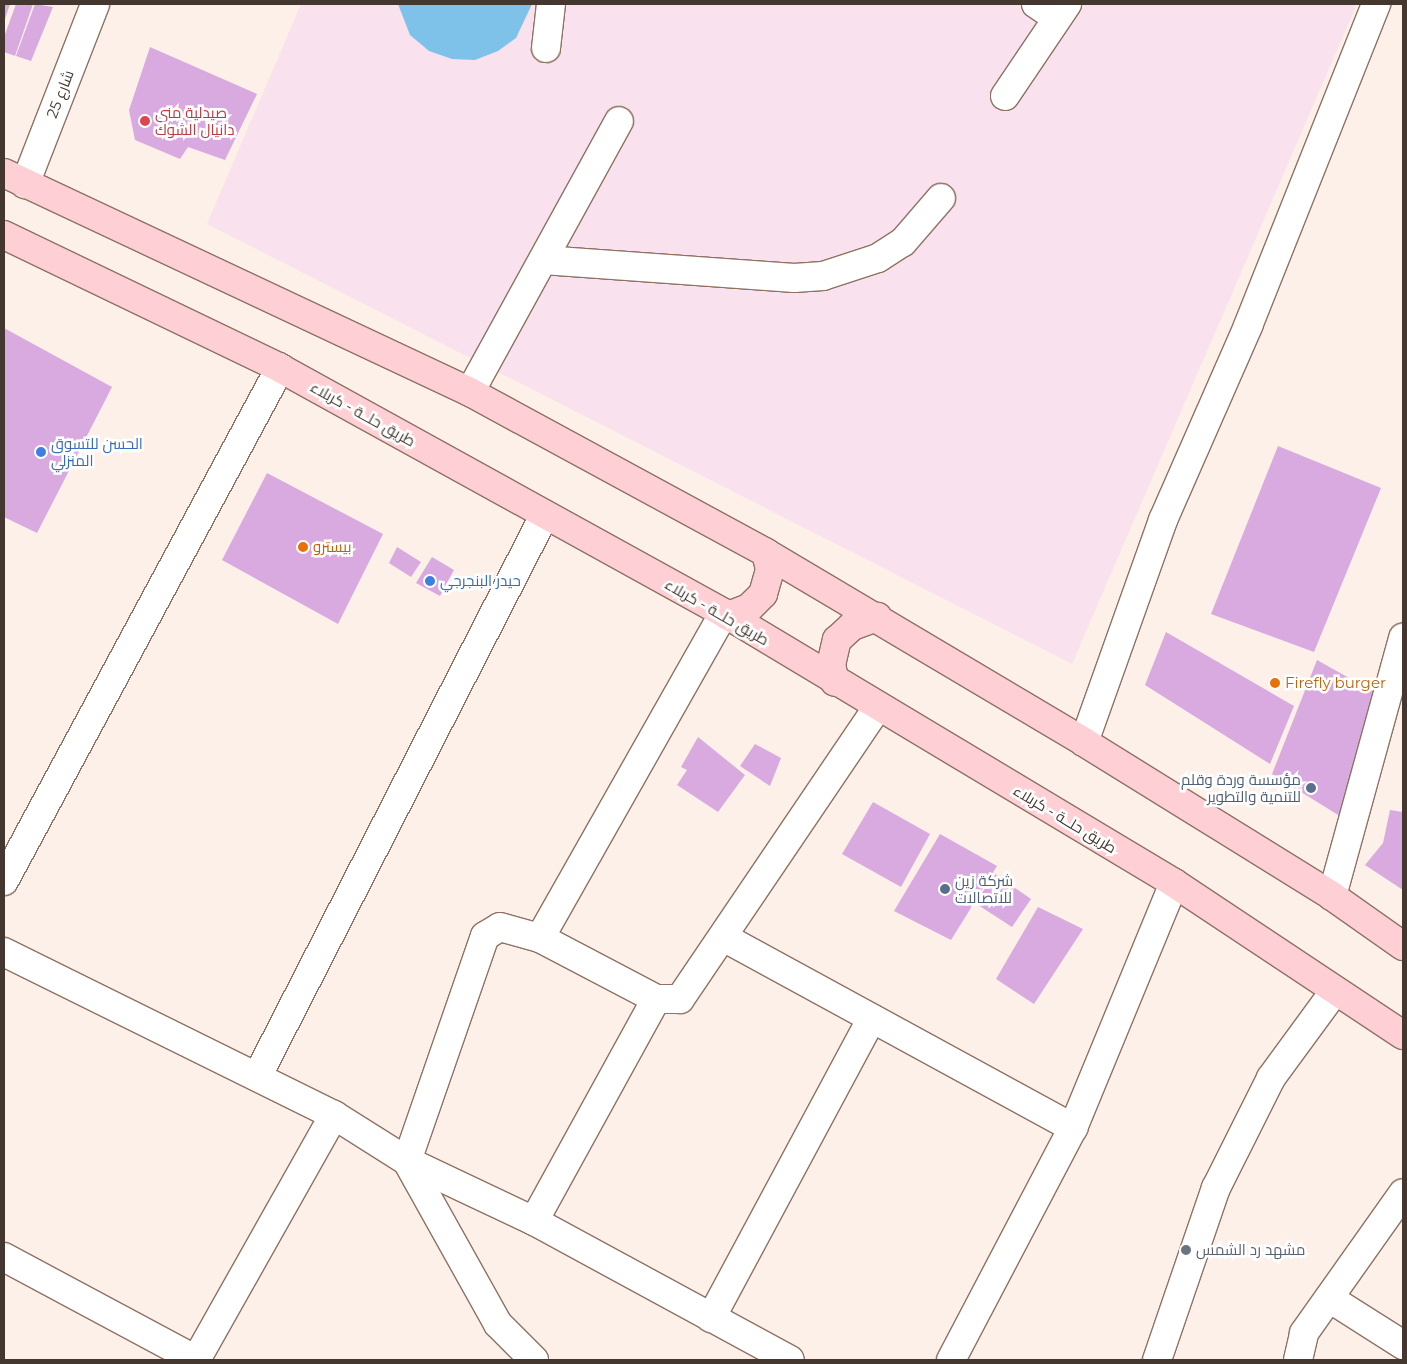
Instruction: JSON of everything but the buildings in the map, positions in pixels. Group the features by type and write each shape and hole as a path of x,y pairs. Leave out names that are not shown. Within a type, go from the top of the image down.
{"main road":[{"path":"14,178 470,392 766,554 877,617 1084,742 1332,896 1403,946"},
{"name":"طريق حلــة - كربلاء","path":"4,235 280,368 544,516 726,615 877,708 1174,884 1334,992 1403,1035"},
{"path":"726,615 749,608 764,594 770,569 766,554"},
{"path":"835,682 831,665 837,640 852,626 877,617"}],"street":[{"name":"شارع 25","path":"14,178 95,4"},
{"path":"546,48 551,4"},
{"path":"1084,742 1163,520 1248,326 1376,4"},
{"path":"1005,96 1053,8"},
{"path":"470,392 619,121"},
{"path":"543,260 794,278 823,276 869,262 903,242 924,222 941,198"},
{"path":"4,881 280,368"},
{"path":"256,1077 544,516"},
{"path":"540,938 726,615"},
{"path":"1332,896 1403,638"},
{"path":"534,1360 498,1324 407,1161 485,936 500,927 540,938 656,999 680,999 877,708"},
{"path":"952,1360 1073,1128 1174,884"},
{"path":"723,937 1073,1128"},
{"path":"4,952 334,1115 407,1161 534,1221 790,1360"},
{"path":"1157,1360 1216,1188 1271,1078 1334,992"},
{"path":"534,1221 656,999"},
{"path":"711,1318 872,1018"},
{"path":"4,1257 196,1360 334,1115"},
{"path":"1298,1360 1304,1334 1403,1193"},
{"path":"1329,1298 1403,1346"}],"shaded area":[{"path":"301,4 1357,4 1072,664 207,224"}],"water":[{"path":"398,4 532,4 516,38 498,51 475,60 452,59 429,51 410,35"}],"place":[{"name":"صيدلية منى دانيال الشوك","path":"145,121"},
{"name":"الحسن للتسوق المنزلي","path":"41,452"},
{"name":"بيسترو","path":"303,547"},
{"name":"حيدر البنجرجي","path":"430,581"},
{"name":"Firefly burger","path":"1275,683"},
{"name":"مؤسسة وردة وقلم للتنمية والتطوير","path":"1311,788"},
{"name":"شركة زين للاتصالات","path":"945,889"},
{"name":"مشهد رد الشمس","path":"1186,1250"}]}
